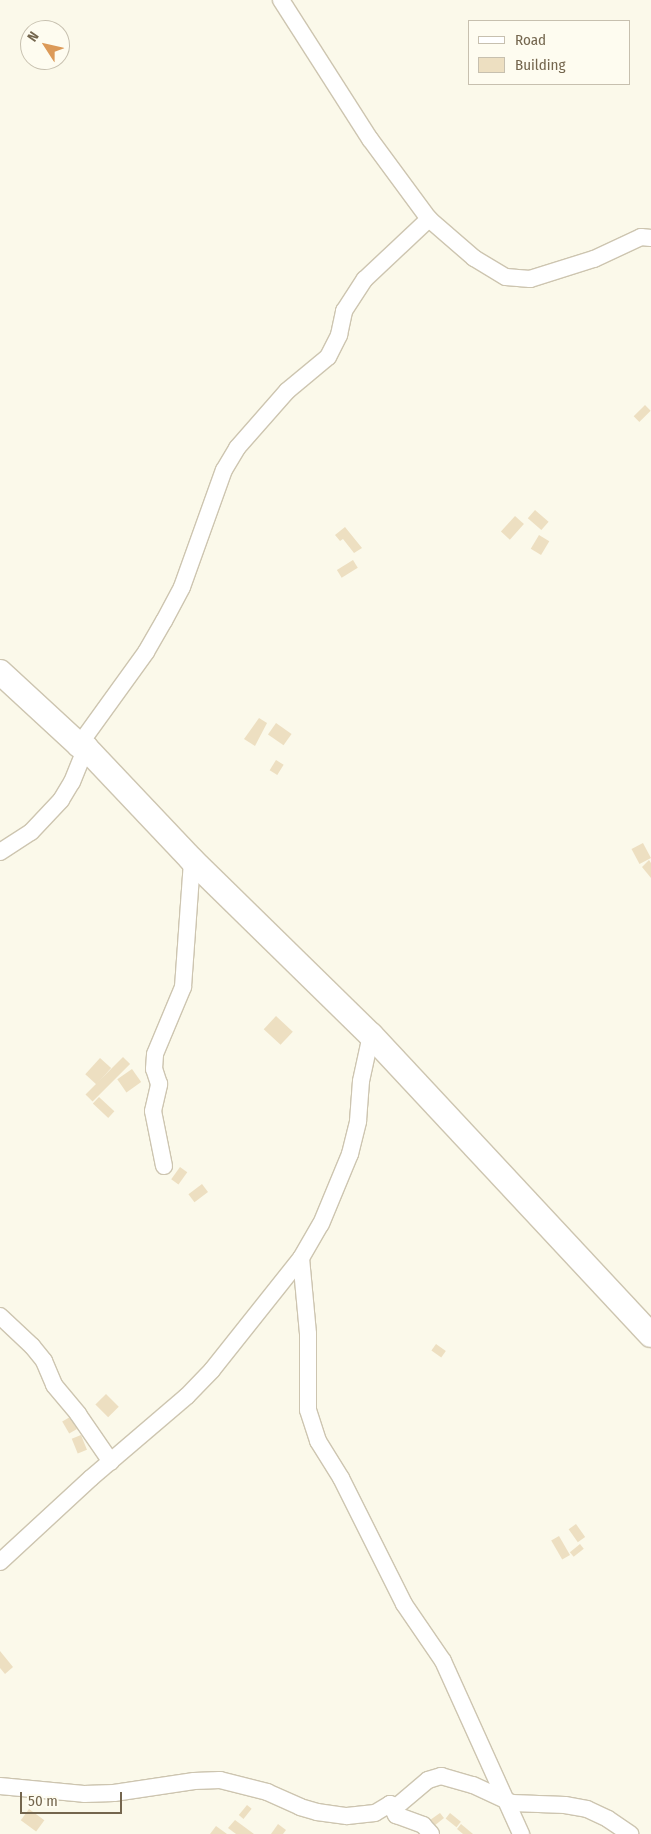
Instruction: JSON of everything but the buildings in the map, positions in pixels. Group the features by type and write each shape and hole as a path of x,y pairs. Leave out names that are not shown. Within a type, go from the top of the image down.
{"street":[{"path":"281,0 370,140 429,219 474,258 506,277 530,279 594,259 641,237 651,238"},
{"path":"0,852 31,832 61,800 72,782 82,746 146,652 182,587 224,470 237,448 287,391 328,357 339,334 344,311 365,279 429,219"},
{"path":"0,672 82,746 192,860 371,1034 651,1335"},
{"path":"164,1166 153,1111 159,1084 154,1069 160,1042 183,987 192,860"},
{"path":"0,1562 187,1396 212,1370 301,1258 321,1224 350,1154 358,1121 361,1081 371,1034"},
{"path":"301,1258 310,1371 308,1410 318,1441 341,1478 404,1604 443,1661 521,1834"},
{"path":"0,1316 44,1360 54,1385 78,1414 111,1462"},
{"path":"390,1804 396,1807 428,1780 441,1776 473,1784 508,1802 524,1805 565,1805 587,1809 608,1819 630,1834"},
{"path":"0,1786 84,1794 114,1793 194,1781 220,1780 267,1792 300,1807 332,1815 375,1813 390,1804"},
{"path":"390,1804 396,1816 423,1825 430,1834"}]}
